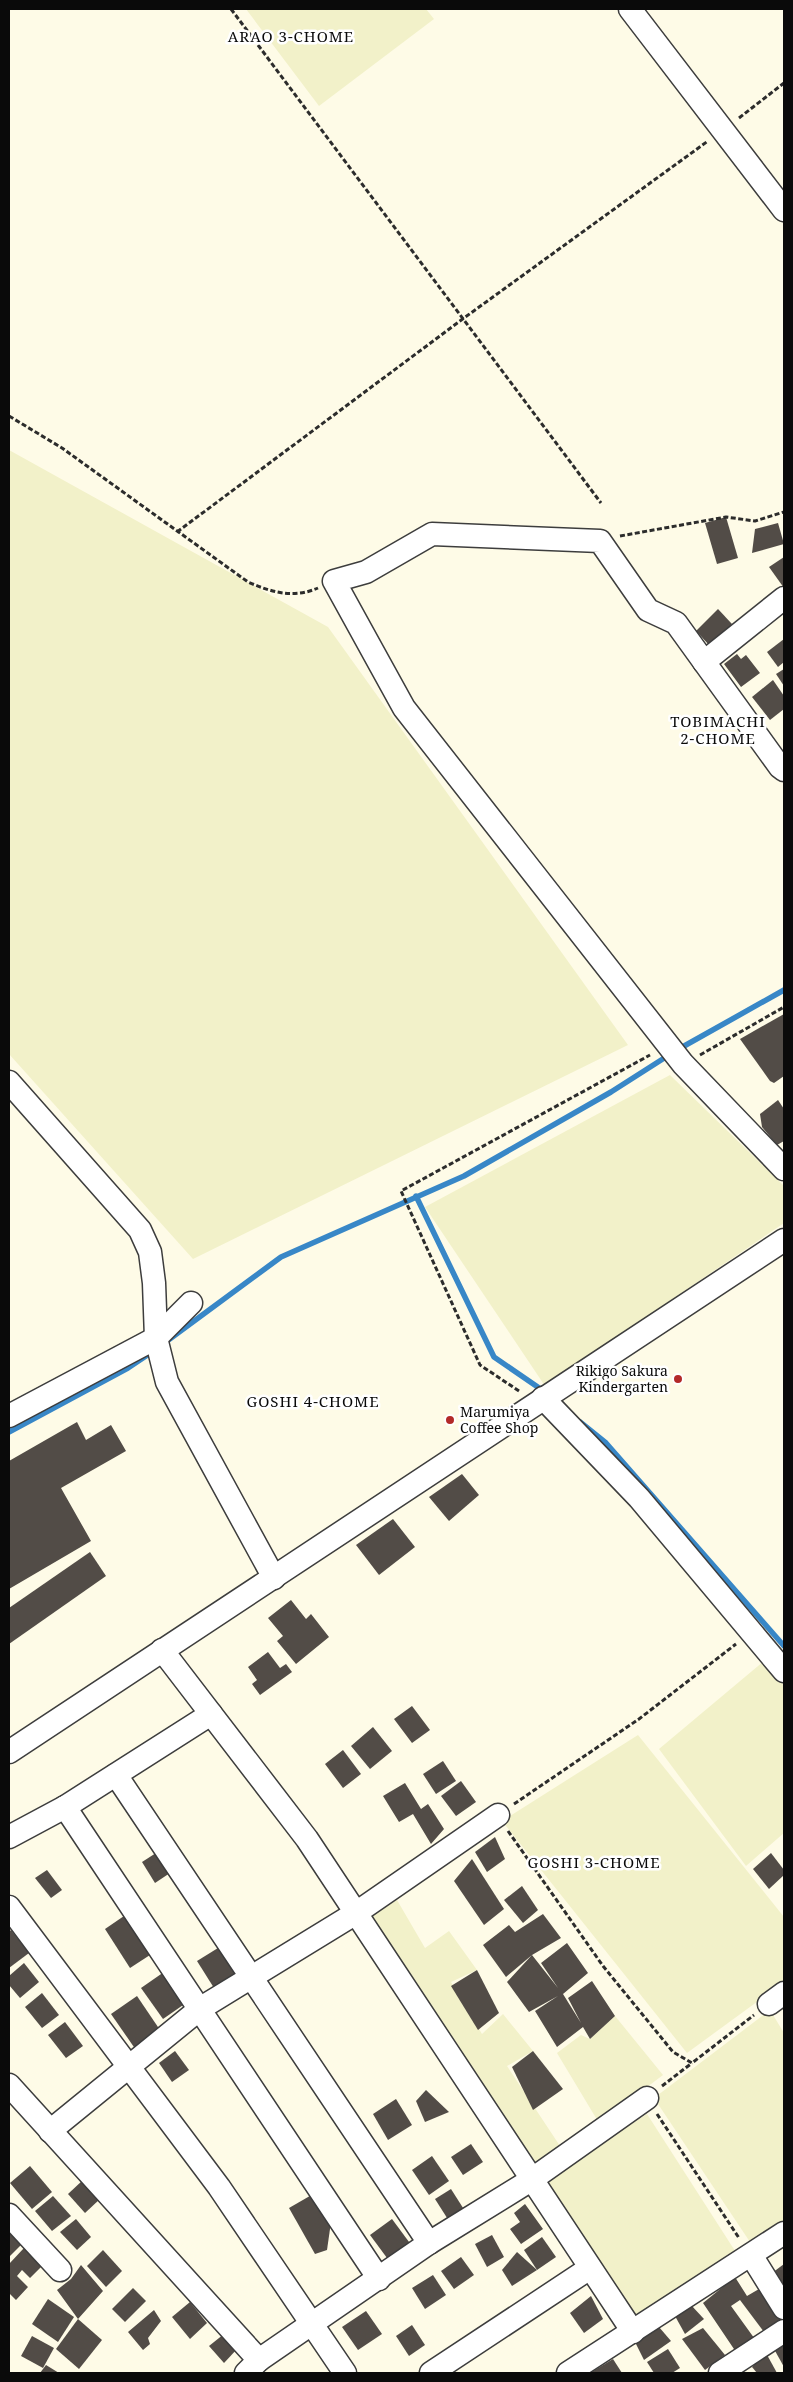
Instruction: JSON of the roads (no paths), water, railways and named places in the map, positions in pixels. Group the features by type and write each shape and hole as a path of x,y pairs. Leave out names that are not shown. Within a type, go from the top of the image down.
{"street":[{"path":"630,9 784,210"},
{"path":"784,770 676,623 648,610 600,540 432,534 366,572 334,581 404,708 683,1064 784,1169"},
{"path":"704,662 784,598"},
{"path":"9,1082 140,1230 150,1252 154,1283 156,1338 166,1382 274,1578"},
{"path":"9,1752 784,1240"},
{"path":"9,1416 156,1338 191,1303"},
{"path":"543,1398 639,1498 784,1671"},
{"path":"162,1650 307,1839 633,2332"},
{"path":"9,1837 65,1807 211,1714"},
{"path":"116,1775 428,2243"},
{"path":"65,1807 201,2008 379,2279"},
{"path":"50,2131 127,2066 201,2008 356,1914 498,1815"},
{"path":"9,1907 219,2187 345,2373"},
{"path":"9,2085 253,2367 428,2243 531,2180 647,2098"},
{"path":"9,2215 60,2270"},
{"path":"568,2373 784,2233"},
{"path":"751,2255 784,2308"},
{"path":"431,2373 590,2268"},
{"path":"720,2373 784,2331"}],"waterway":[{"path":"677,1050 784,990"},
{"path":"167,1341 281,1257 464,1176 611,1092 669,1055"},
{"path":"416,1196 494,1357 545,1392"},
{"path":"9,1432 128,1368 149,1354"},
{"path":"580,1422 606,1443 784,1646"}],"place":[{"name":"Rikigo Sakura Kindergarten","path":"678,1379"},
{"name":"Marumiya Coffee Shop","path":"450,1420"}],"district":[{"name":"ARAO 3-CHOME","path":"291,37"},
{"name":"TOBIMACHI 2-CHOME","path":"718,730"},
{"name":"GOSHI 4-CHOME","path":"313,1402"},
{"name":"GOSHI 3-CHOME","path":"594,1863"}]}
